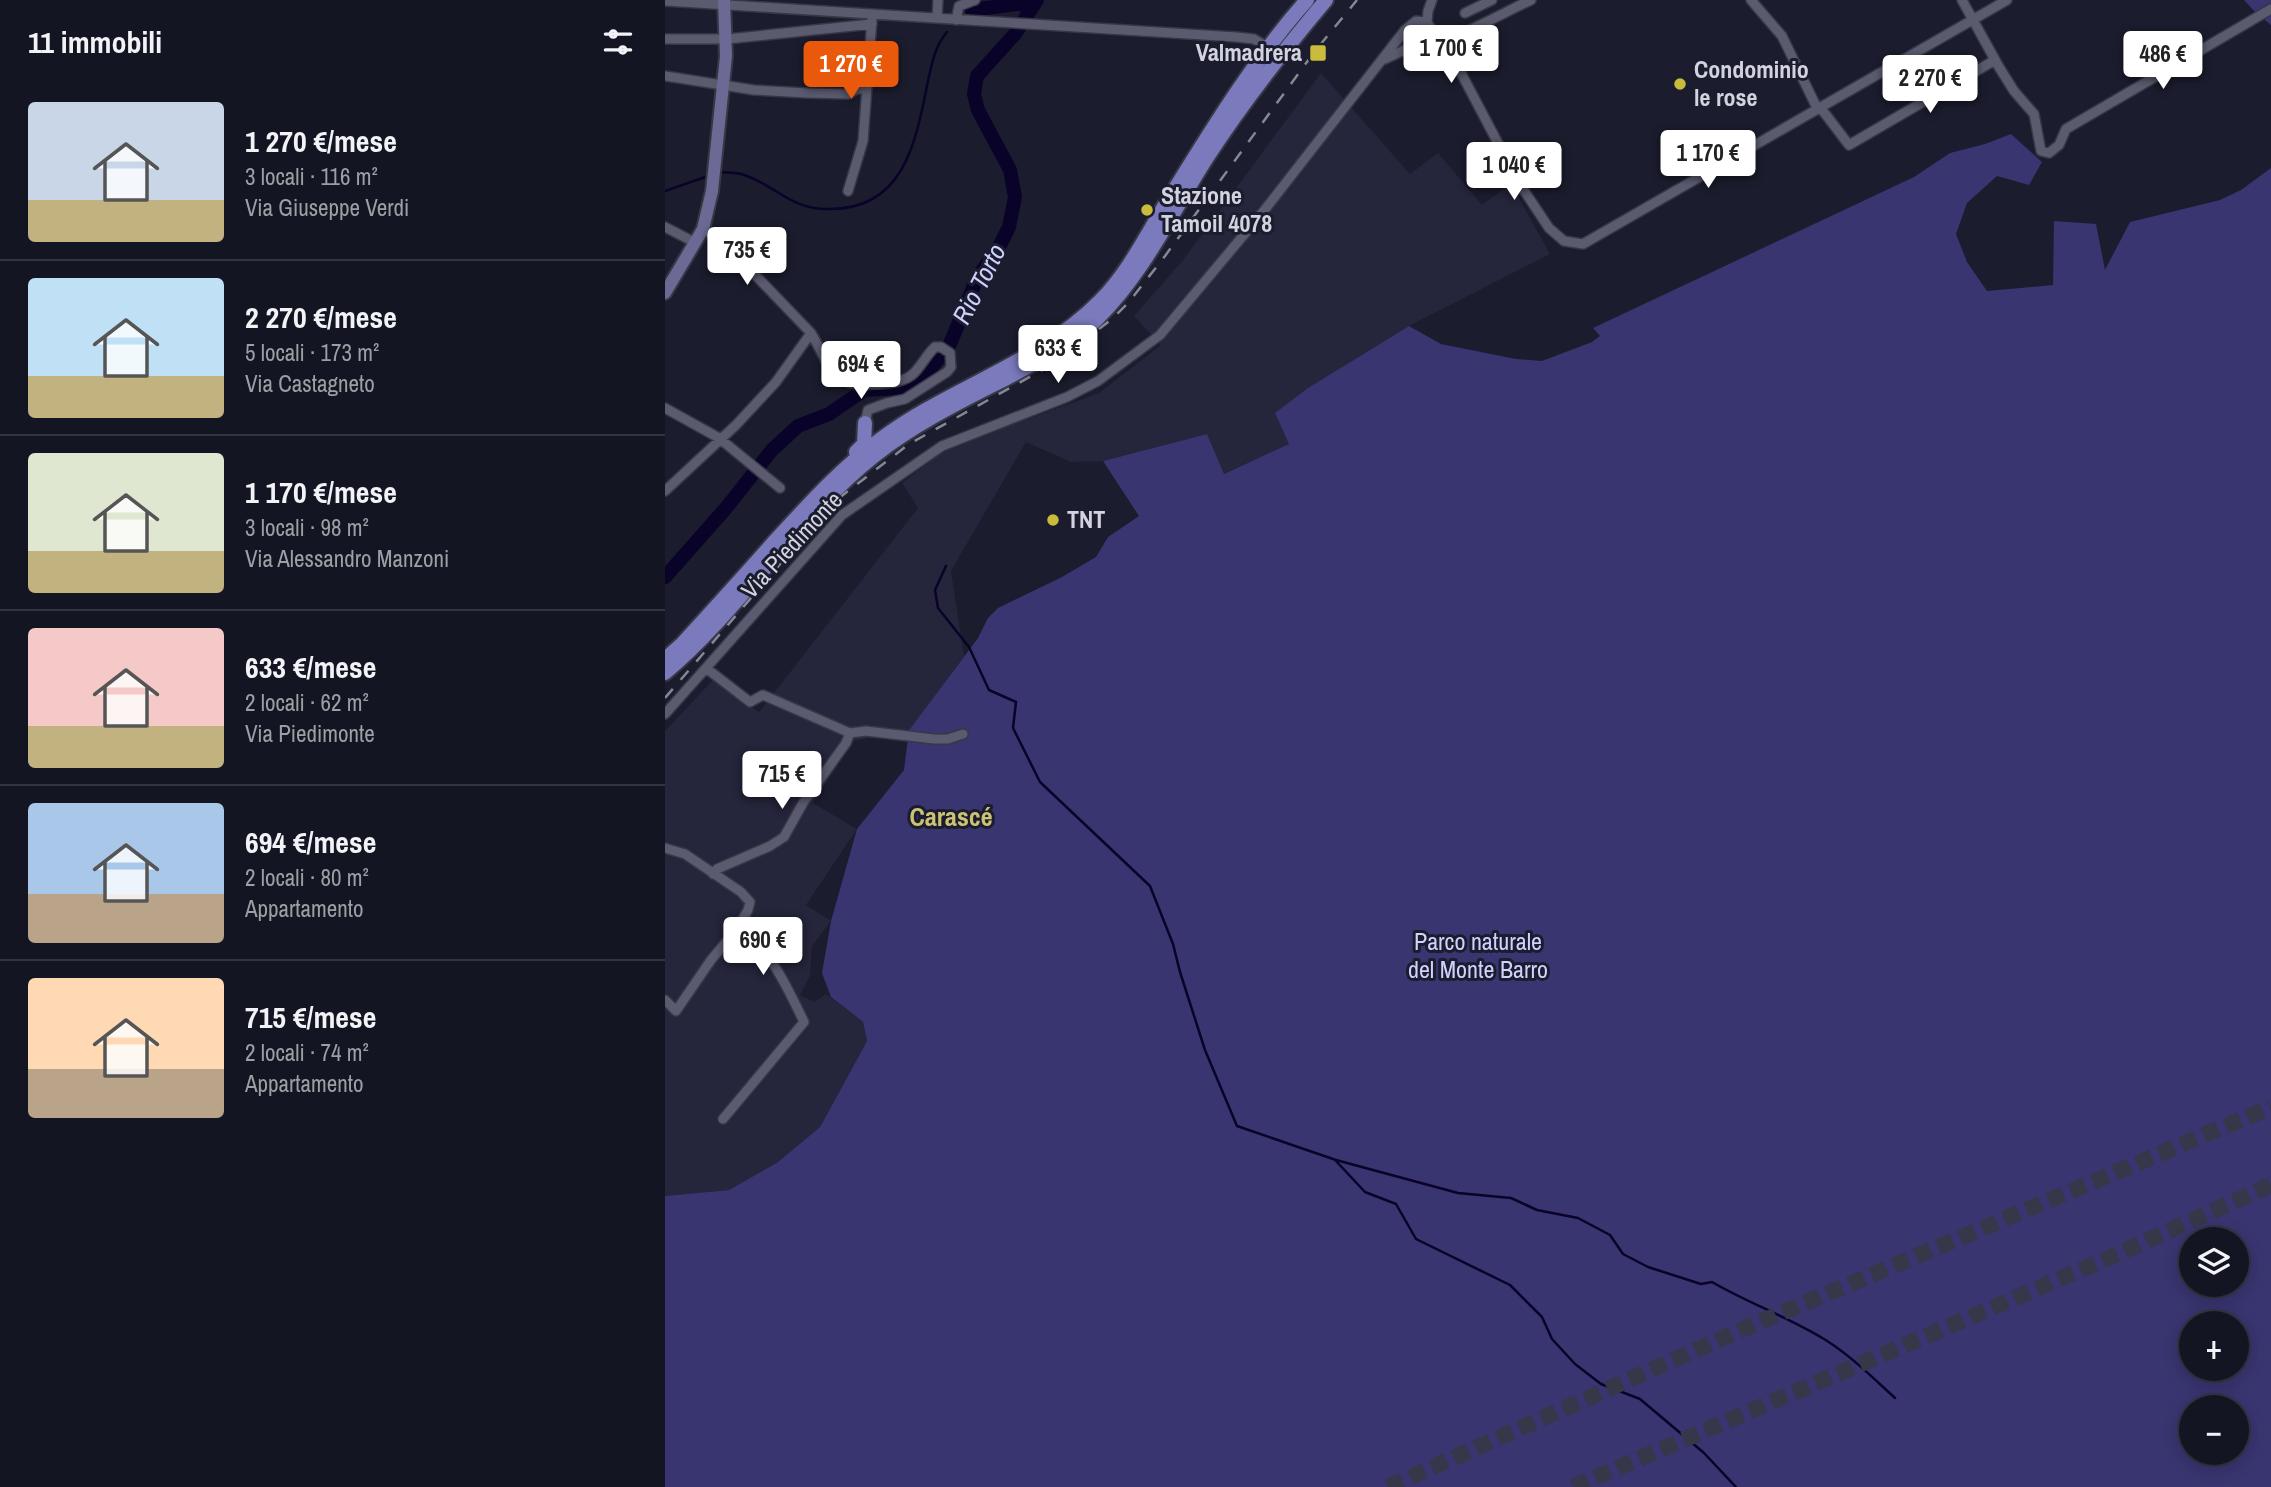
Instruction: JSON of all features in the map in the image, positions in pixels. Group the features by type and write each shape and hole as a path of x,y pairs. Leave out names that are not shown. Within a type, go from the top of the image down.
{"main road":[{"path":"843,468 908,421 1054,341 1101,300 1125,268 1200,149 1307,0"},
{"path":"665,673 687,655 716,624 836,489 875,455 937,415 1053,353 1098,318 1128,284 1275,47 1326,0"},
{"path":"665,293 703,229 712,191 724,85 727,39 725,2"},
{"path":"865,423 873,430 880,430 908,421"},
{"path":"665,659 682,644 864,444 865,423"}],"street":[{"path":"937,18 938,0"},
{"path":"956,20 959,6 975,0"},
{"path":"1432,0 1427,22 1433,32 1452,38"},
{"path":"1465,13 1492,0"},
{"path":"1427,22 1416,21 1405,30 1408,42 1413,46 1423,48 1440,43 1531,0"},
{"path":"1751,0 1782,36 1817,108 1823,111 1849,145 1995,60"},
{"path":"1962,0 1995,60 2014,90 2034,114 2041,151 2049,153 2059,145 2066,129 2271,9"},
{"path":"1440,43 1450,52 1519,183 1549,228 1564,241 1583,244 2007,0"},
{"path":"665,1 725,2 872,19"},
{"path":"665,39 727,39 872,19 937,18 1254,39 1275,47"},
{"path":"848,191 863,141 872,19"},
{"name":"Via Piedimonte","path":"665,715 842,515 864,498 942,446 1047,406 1098,381 1160,335 1263,212 1405,30"},
{"path":"1429,45 1433,32"},
{"name":"Via Piedimonte","path":"1383,60 1413,46"},
{"path":"665,76 807,93 848,94 857,89 867,89"},
{"path":"665,227 694,242"},
{"path":"703,229 735,254 811,333 834,374 848,384 857,386 890,383 914,373 935,347 941,347 950,353 951,367 947,372 905,399 887,402 868,410 865,423"},
{"path":"665,491 736,425 776,382 811,333"},
{"path":"665,408 719,438 780,488"},
{"path":"706,668 750,702 763,695 850,733 866,731 934,738 963,734"},
{"path":"713,874 717,869 784,838 803,803 846,743 850,733"},
{"path":"665,848 685,855 741,892 750,902 737,929 711,960 676,1011 665,1000"},
{"path":"723,1119 804,1022 780,974 747,934 737,929"}],"shaded area":[{"path":"1321,73 1410,174 1438,153 1482,205 1511,184 1550,254 1409,326 1308,388 1290,444 1223,474 1207,434 1103,461 1071,462 1026,442 951,571 964,656 909,730 853,741 813,803 857,829 806,905 831,921 812,946 810,976 800,995 814,1002 826,994 863,1022 867,1041 820,1127 778,1162 729,1190 665,1196 665,731 713,680 759,712 918,508 902,483 946,449 1099,393 1161,345 1134,316 1183,260"}],"green space":[{"path":"2244,0 2271,0 2271,25 2256,13"},
{"path":"1415,25 1423,25 1428,34 1426,41 1415,43 1410,38 1410,30"},
{"name":"Parco naturale del Monte Barro","path":"2011,134 2042,162 2029,185 1997,176 1967,203 1956,234 1967,262 1987,291 2053,285 2054,221 2096,224 2105,270 2130,222 2220,200 2241,190 2271,168 2271,1487 665,1487 665,1196 729,1190 778,1162 820,1127 867,1041 863,1022 831,997 822,973 831,921 857,829 904,770 909,730 978,638 988,618 998,608 1096,557 1108,537 1139,516 1103,461 1207,434 1224,474 1289,444 1275,413 1308,388 1409,326 1441,344 1516,359 1542,361 1592,342 1600,336 1593,328 1914,177 1950,153"}],"waterway":[{"name":"Rio Torto","path":"665,577 726,508 772,450 798,426 829,414 864,390 901,388 914,381 928,372 950,344 978,276 997,251 1009,227 1015,197 1010,170 978,110 974,94 977,76 1015,34 1037,0"},
{"path":"972,10 1016,4 1034,5"},
{"path":"717,172 755,179 793,201 814,208 852,207 873,199 888,187 901,171 910,152 934,57 947,32"},
{"path":"665,191 708,176"},
{"path":"946,566 935,590 938,608 969,647 989,690 1016,702 1013,728 1040,782 1150,886 1173,944 1205,1050 1237,1126 1336,1160 1458,1193 1511,1198 1537,1210 1578,1218 1610,1235 1623,1254 1648,1267 1701,1284 1712,1282 1810,1331 1843,1352 1895,1398"},
{"path":"1336,1161 1365,1192 1396,1204 1416,1239 1510,1285 1542,1317 1552,1339 1575,1364 1601,1384 1640,1399 1704,1453 1736,1487"}],"tunnel":[{"path":"1388,1487 1748,1327 2271,1107"},
{"path":"1573,1487 2104,1260 2271,1185"}],"railway":[{"path":"665,698 843,495 909,444 1053,364 1112,319 1129,302 1315,51 1357,0"}],"place":[{"name":"Valmadrera","path":"1318,53"},
{"name":"Condominio le rose","path":"1680,84"},
{"name":"Stazione Tamoil 4078","path":"1147,210"},
{"name":"TNT","path":"1053,520"}],"district":[{"name":"Carascé","path":"951,817"}]}
